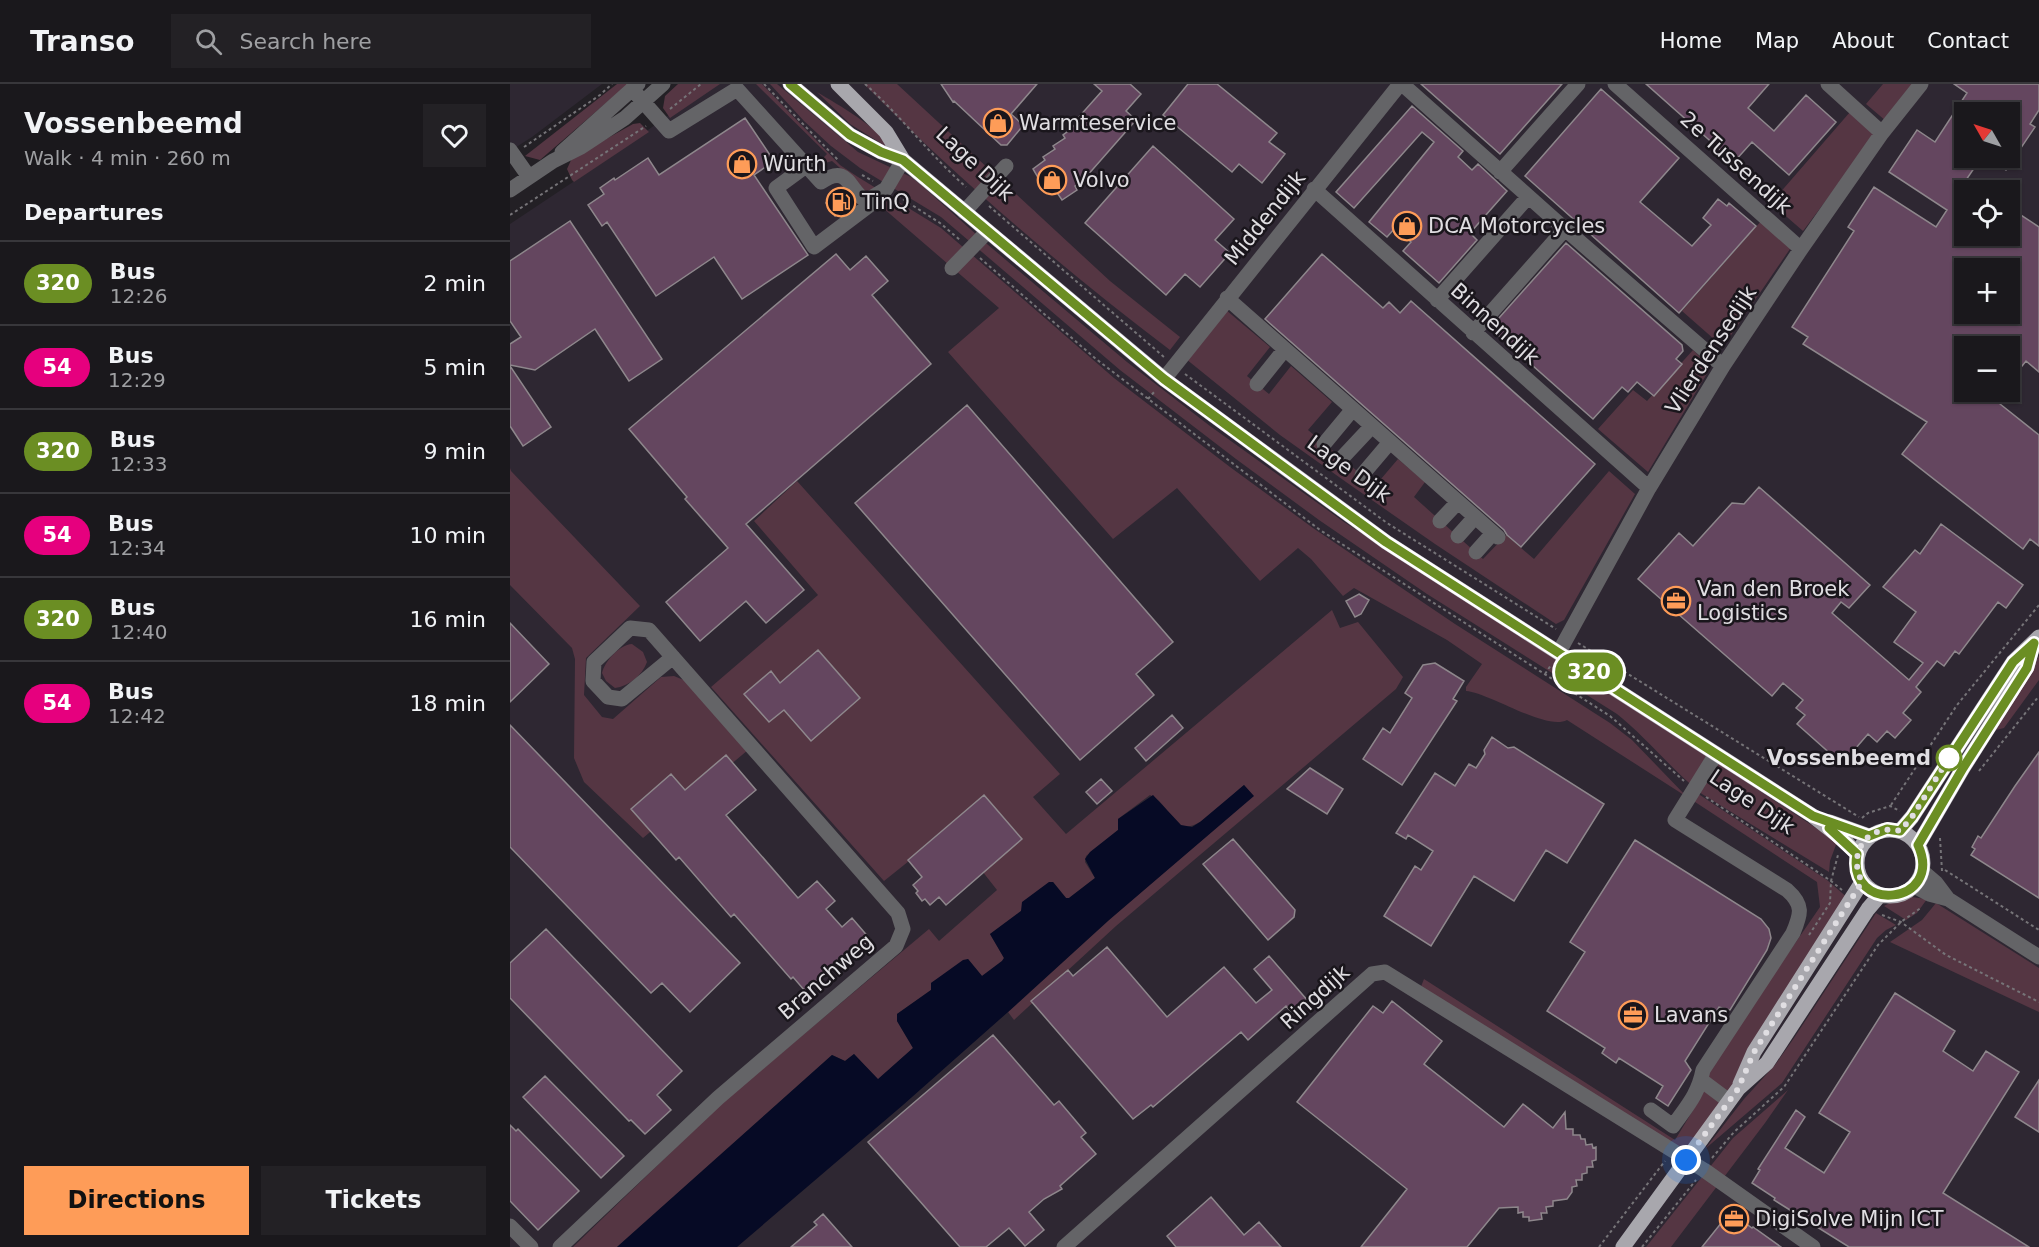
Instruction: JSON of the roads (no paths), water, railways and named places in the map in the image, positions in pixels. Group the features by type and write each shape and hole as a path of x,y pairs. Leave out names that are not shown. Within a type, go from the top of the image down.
{"main road":[{"name":"Lage Dijk","path":"790,84 850,135 881,152 903,160"},
{"name":"Lage Dijk","path":"838,84 886,132 903,160 1164,379 1386,542 1813,816 1845,841 1857,854"},
{"path":"1900,831 1912,817 2013,662 2036,640"},
{"path":"1918,845 1963,768 2027,668 2036,640"},
{"name":"Lage Dijk","path":"1813,816 1869,836"},
{"path":"1887,829 1900,831 1912,837 1918,845 1923,861 1922,871 1914,886 1908,891 1895,896 1880,895 1862,882 1856,866 1857,854 1869,836 1887,829"},
{"path":"1628,1245 1733,1095 1754,1052 1862,882"},
{"path":"1733,1095 1767,1063 1868,909 1880,895"}],"street":[{"path":"510,190 553,161 581,147 644,102 663,84"},
{"path":"1401,84 1723,366"},
{"name":"Middendijk","path":"1164,379 1314,189 1401,84"},
{"path":"1500,172 1578,84"},
{"name":"2e Tussendijk","path":"1615,84 1801,249"},
{"path":"1828,84 1882,133"},
{"name":"Vlierdensedijk","path":"1559,652 1649,488 1723,366 1882,133 1921,84"},
{"path":"553,161 635,87 644,102 669,130 737,89 821,182 831,175 840,176 851,183 861,197 867,201 888,190"},
{"path":"512,152 529,177"},
{"path":"806,166 776,188 814,247 888,190 903,160"},
{"path":"964,212 1006,166"},
{"name":"Binnendijk","path":"1314,189 1649,488"},
{"path":"1437,300 1528,197"},
{"path":"1473,333 1565,229"},
{"path":"952,268 987,232"},
{"name":"Lage Dijk","path":"1227,298 1495,535 1476,552"},
{"path":"1257,384 1285,349"},
{"path":"1324,444 1353,409"},
{"path":"1342,458 1372,426"},
{"path":"1362,475 1390,442"},
{"path":"1440,521 1458,502"},
{"path":"1458,536 1475,517"},
{"name":"Branchweg","path":"560,1247 718,1098 896,946 903,929 898,913 673,657 649,630 630,628 594,663 593,681 608,697 622,699 673,657"},
{"path":"1651,1110 1673,1126 1694,1100 1703,1070 1793,933 1800,909 1797,899 1787,890 1675,820 1716,754"},
{"path":"1922,871 1936,883 1948,899"},
{"path":"1914,886 1929,894 1948,899 2039,957"},
{"name":"Ringdijk","path":"1064,1247 1372,974 1385,972 1686,1160"},
{"path":"1701,1080 1733,1095"},
{"path":"1686,1160 1704,1170 1813,1247"},
{"path":"510,1226 531,1247"}],"water":[{"path":"1244,785 1254,796 1109,920 903,1105 737,1247 617,1247 832,1055 845,1061 854,1054 878,1079 913,1048 897,1021 897,1014 931,990 931,983 963,960 968,959 982,976 1002,961 1004,958 990,934 1021,911 1022,902 1049,882 1053,882 1066,898 1069,898 1095,878 1085,859 1090,852 1118,830 1118,819 1153,795 1181,825 1192,827"}],"place":[{"name":"Warmteservice","path":"998,123"},
{"name":"Würth","path":"742,164"},
{"name":"Volvo","path":"1052,180"},
{"name":"TinQ","path":"841,202"},
{"name":"DCA Motorcycles","path":"1407,226"},
{"name":"Van den Broek Logistics","path":"1676,601"},
{"name":"Vossenbeemd","path":"1949,758"},
{"name":"Lavans","path":"1633,1015"},
{"name":"DigiSolve Mijn ICT","path":"1734,1219"}]}
